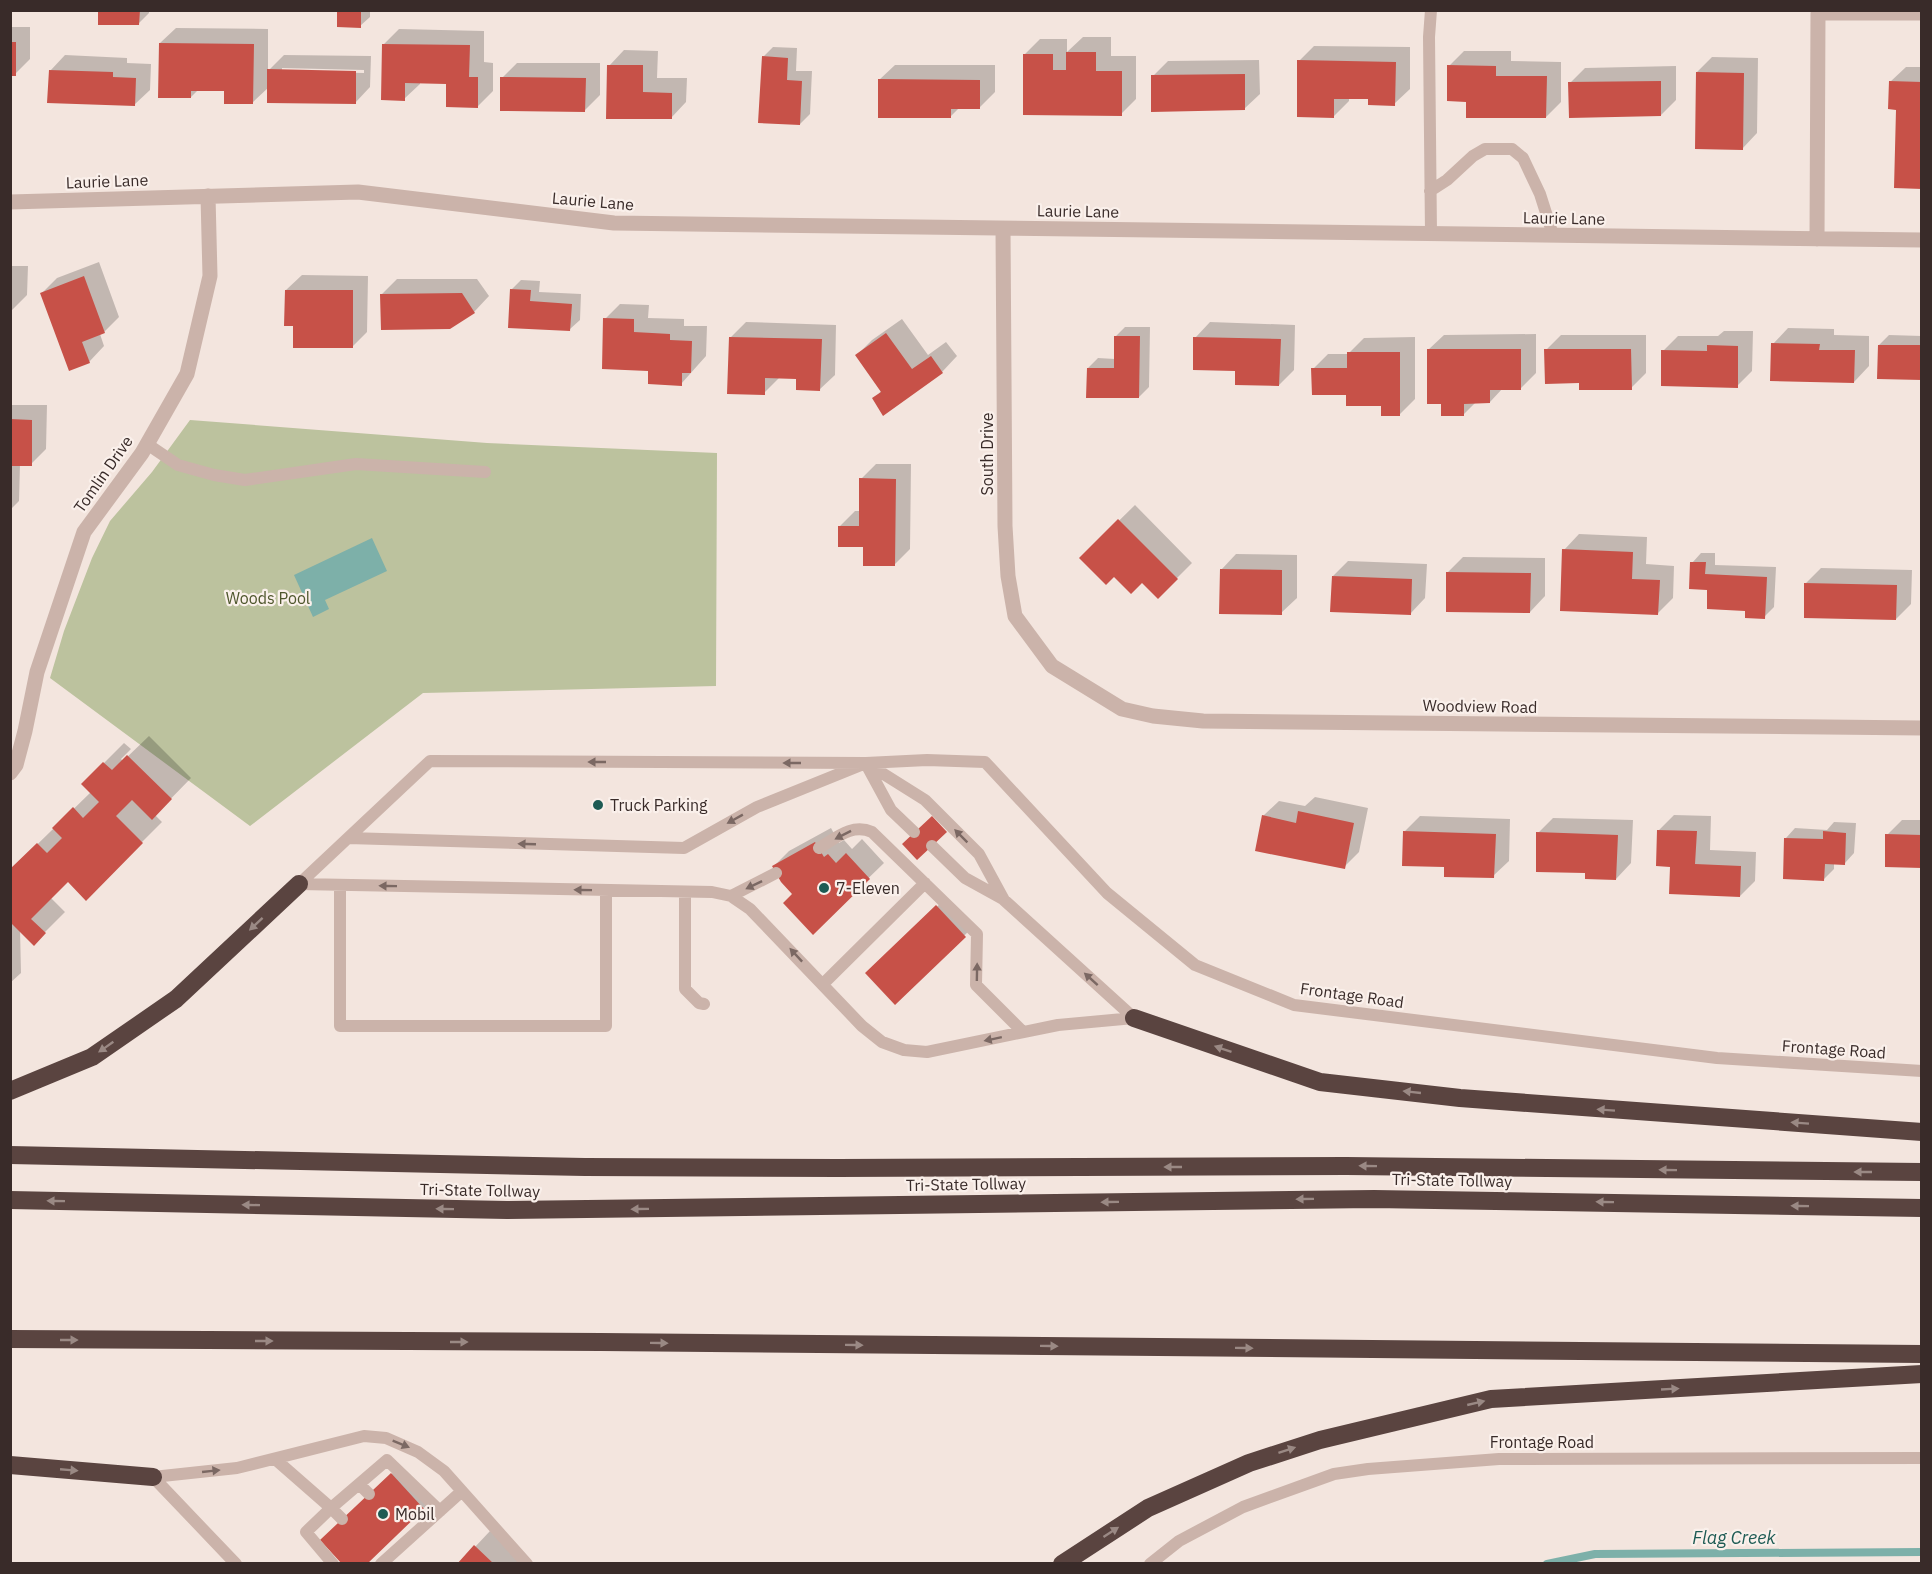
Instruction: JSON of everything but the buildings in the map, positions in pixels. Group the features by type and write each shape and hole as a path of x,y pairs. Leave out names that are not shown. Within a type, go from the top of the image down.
{"highway":[{"path":"10,1091 92,1057 176,999 299,884"},
{"path":"1134,1018 1320,1082 1460,1098 1922,1132"},
{"name":"Tri-State Tollway","path":"10,1155 585,1167 1346,1166 1922,1172"},
{"name":"Tri-State Tollway","path":"10,1200 507,1210 1374,1198 1922,1208"},
{"path":"10,1339 1922,1354"},
{"path":"1062,1563 1148,1508 1249,1463 1320,1440 1491,1399 1922,1374"},
{"path":"10,1464 153,1477"}],"street":[{"path":"1817,239 1818,13 1922,13"},
{"name":"Laurie Lane","path":"10,202 358,192 614,223 1922,240"},
{"name":"Tomlin Drive","path":"10,773 16,765 41,662 84,531 142,453 187,374 210,276 208,196"},
{"name":"South Drive","path":"1003,228 1005,526 1008,576 1015,616 1052,666"},
{"name":"Woodview Road","path":"1052,666 1122,709 1153,716 1203,721 1922,728"}],"lane":[{"path":"1431,10 1429,37 1431,234"},
{"path":"1430,191 1447,180 1485,148 1512,149 1523,158 1540,194 1553,236"},
{"path":"147,444 178,465 214,475 245,480 356,464 485,472"},
{"name":"Frontage Road","path":"299,884 430,761 866,763 927,760 985,762 1107,892 1195,965 1294,1005 1717,1058 1922,1071"},
{"path":"866,763 891,810 915,832"},
{"path":"348,838 684,848 757,807 866,763"},
{"path":"866,763 925,800 979,854 1004,900"},
{"path":"819,848 848,831 863,828 872,832 977,934 976,986 1023,1032"},
{"path":"932,846 965,878 1004,900 1134,1018"},
{"path":"731,896 776,873"},
{"path":"823,984 925,883"},
{"path":"299,884 712,892 731,896 750,909 869,1031 882,1042 904,1050 927,1052 1058,1025 1134,1018"},
{"path":"340,885 340,1026 606,1026 606,890"},
{"path":"685,892 685,989 699,1003 704,1004"},
{"path":"153,1477 237,1468 364,1436 386,1438 409,1447 444,1471 527,1563"},
{"name":"Frontage Road","path":"1150,1563 1179,1540 1243,1507 1334,1474 1368,1469 1499,1459 1922,1458"},
{"path":"275,1459 342,1519"},
{"path":"333,1563 306,1532 330,1508 387,1460 440,1511"},
{"path":"153,1477 236,1563"},
{"path":"359,1484 369,1494"},
{"path":"381,1559 406,1533 440,1511 462,1491"}],"green space":[{"name":"Woods Pool","path":"190,420 487,443 717,453 716,686 423,693 250,826 50,678 64,631 92,558 110,521 152,472"}],"water":[{"path":"372,538 387,571 325,600 329,609 313,617 294,575"}],"waterway":[{"name":"Flag Creek","path":"1547,1564 1595,1554 1922,1552"}],"place":[{"name":"Truck Parking","path":"598,805"},
{"name":"7-Eleven","path":"824,888"},
{"name":"Mobil","path":"383,1514"}]}
